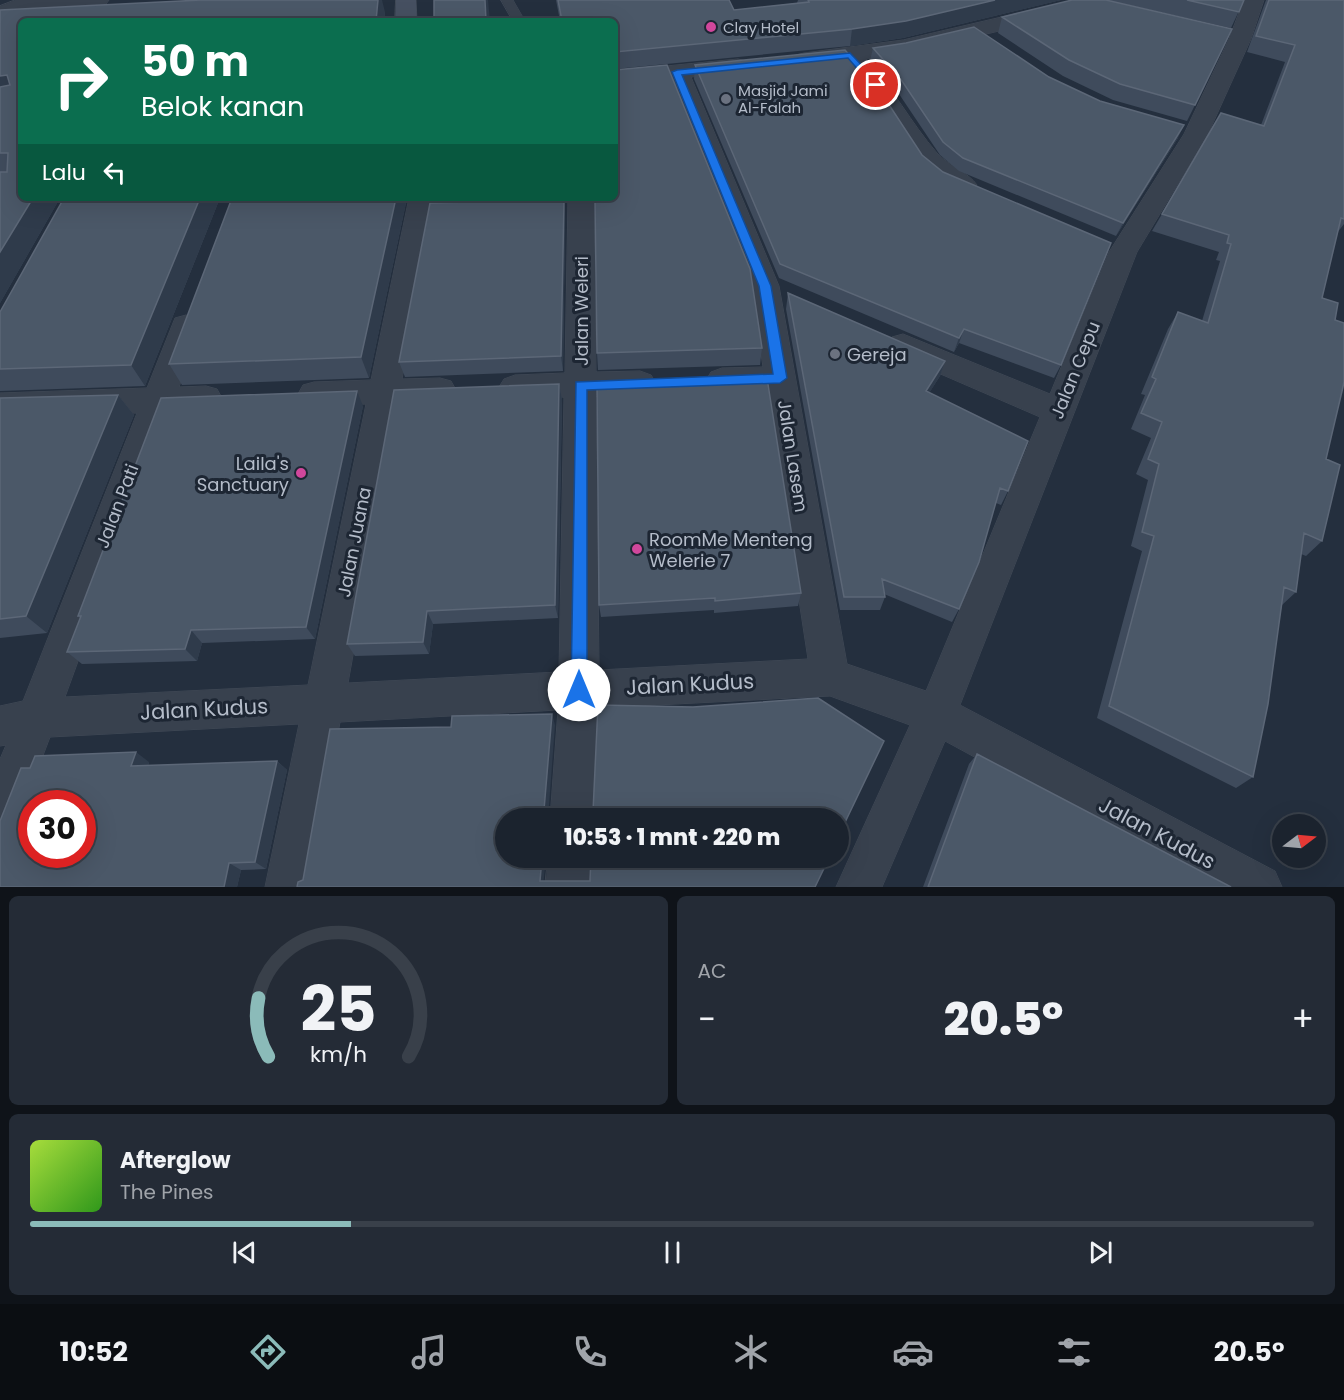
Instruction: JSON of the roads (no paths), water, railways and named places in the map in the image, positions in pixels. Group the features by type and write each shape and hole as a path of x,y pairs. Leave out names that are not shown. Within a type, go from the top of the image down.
{"street":[{"path":"10,7 99,0"},
{"path":"406,0 406,18"},
{"name":"Jalan Cepu","path":"860,887 936,714 1123,252 1186,131 1229,37 1254,0"},
{"path":"781,62 903,47 1071,6"},
{"path":"975,30 1004,50"},
{"path":"850,55 889,100 929,162 949,179 981,192"},
{"path":"618,78 758,64"},
{"name":"Jalan Lasem","path":"677,72 765,286 830,677"},
{"name":"Jalan Juana","path":"288,887 421,201"},
{"name":"Jalan Weleri","path":"573,808 579,690 581,201"},
{"path":"1095,240 1123,252"},
{"path":"765,286 798,300"},
{"name":"Jalan Pati","path":"0,814 18,722 158,400 196,299"},
{"path":"874,332 1058,411"},
{"path":"288,395 780,378"},
{"path":"0,405 229,397"},
{"name":"Jalan Kudus","path":"18,722 323,702 830,677 936,714 1259,887"},
{"path":"568,887 569,868"}],"lane":[{"path":"507,0 517,18"}],"place":[{"name":"Clay Hotel","path":"711,27"},
{"name":"Masjid Jami Al-Falah","path":"726,99"},
{"name":"Gereja","path":"835,354"},
{"name":"Laila's Sanctuary","path":"301,473"},
{"name":"RoomMe Menteng Welerie 7","path":"637,549"}]}
